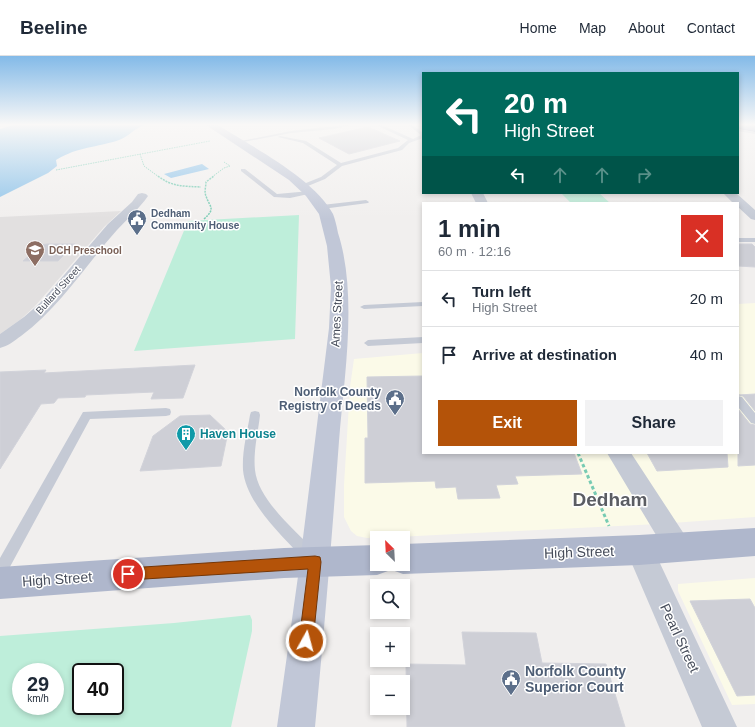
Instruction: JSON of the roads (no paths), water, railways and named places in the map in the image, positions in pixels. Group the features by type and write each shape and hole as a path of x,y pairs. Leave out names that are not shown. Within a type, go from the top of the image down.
{"main road":[{"name":"High Street","path":"410,559 630,550 755,542"},
{"name":"High Street","path":"0,583 315,562 370,560"}],"street":[{"path":"257,156 312,195"},
{"path":"730,194 755,216"},
{"name":"Ames Street","path":"296,727 315,562 340,300 338,266 334,241 328,221 312,195"},
{"name":"Bullard Street","path":"0,342 30,321 46,306 113,227 136,205 142,196"},
{"path":"619,454 677,546"},
{"name":"Pearl Street","path":"630,550 720,727"}],"lane":[{"path":"326,156 340,165"},
{"path":"312,195 323,178 340,165 372,156"},
{"path":"243,170 276,196 312,195 366,202"},
{"path":"739,240 755,240"},
{"path":"364,307 422,304"},
{"path":"368,343 422,340"},
{"path":"739,401 755,420"},
{"path":"0,571 87,415 166,412"},
{"path":"255,415 249,461 250,483 252,488 261,502 315,562"}],"water":[{"path":"0,156 62,156 56,160 57,166 48,173 0,197"},
{"path":"202,164 209,169 171,178 164,174"}],"place":[{"name":"Dedham Community House","path":"137,236"},
{"name":"DCH Preschool","path":"35,267"},
{"name":"Norfolk County Registry of Deeds","path":"395,416"},
{"name":"Haven House","path":"186,451"},
{"name":"Norfolk County Superior Court","path":"511,696"}],"district":[{"name":"Dedham","path":"610,499"}]}
